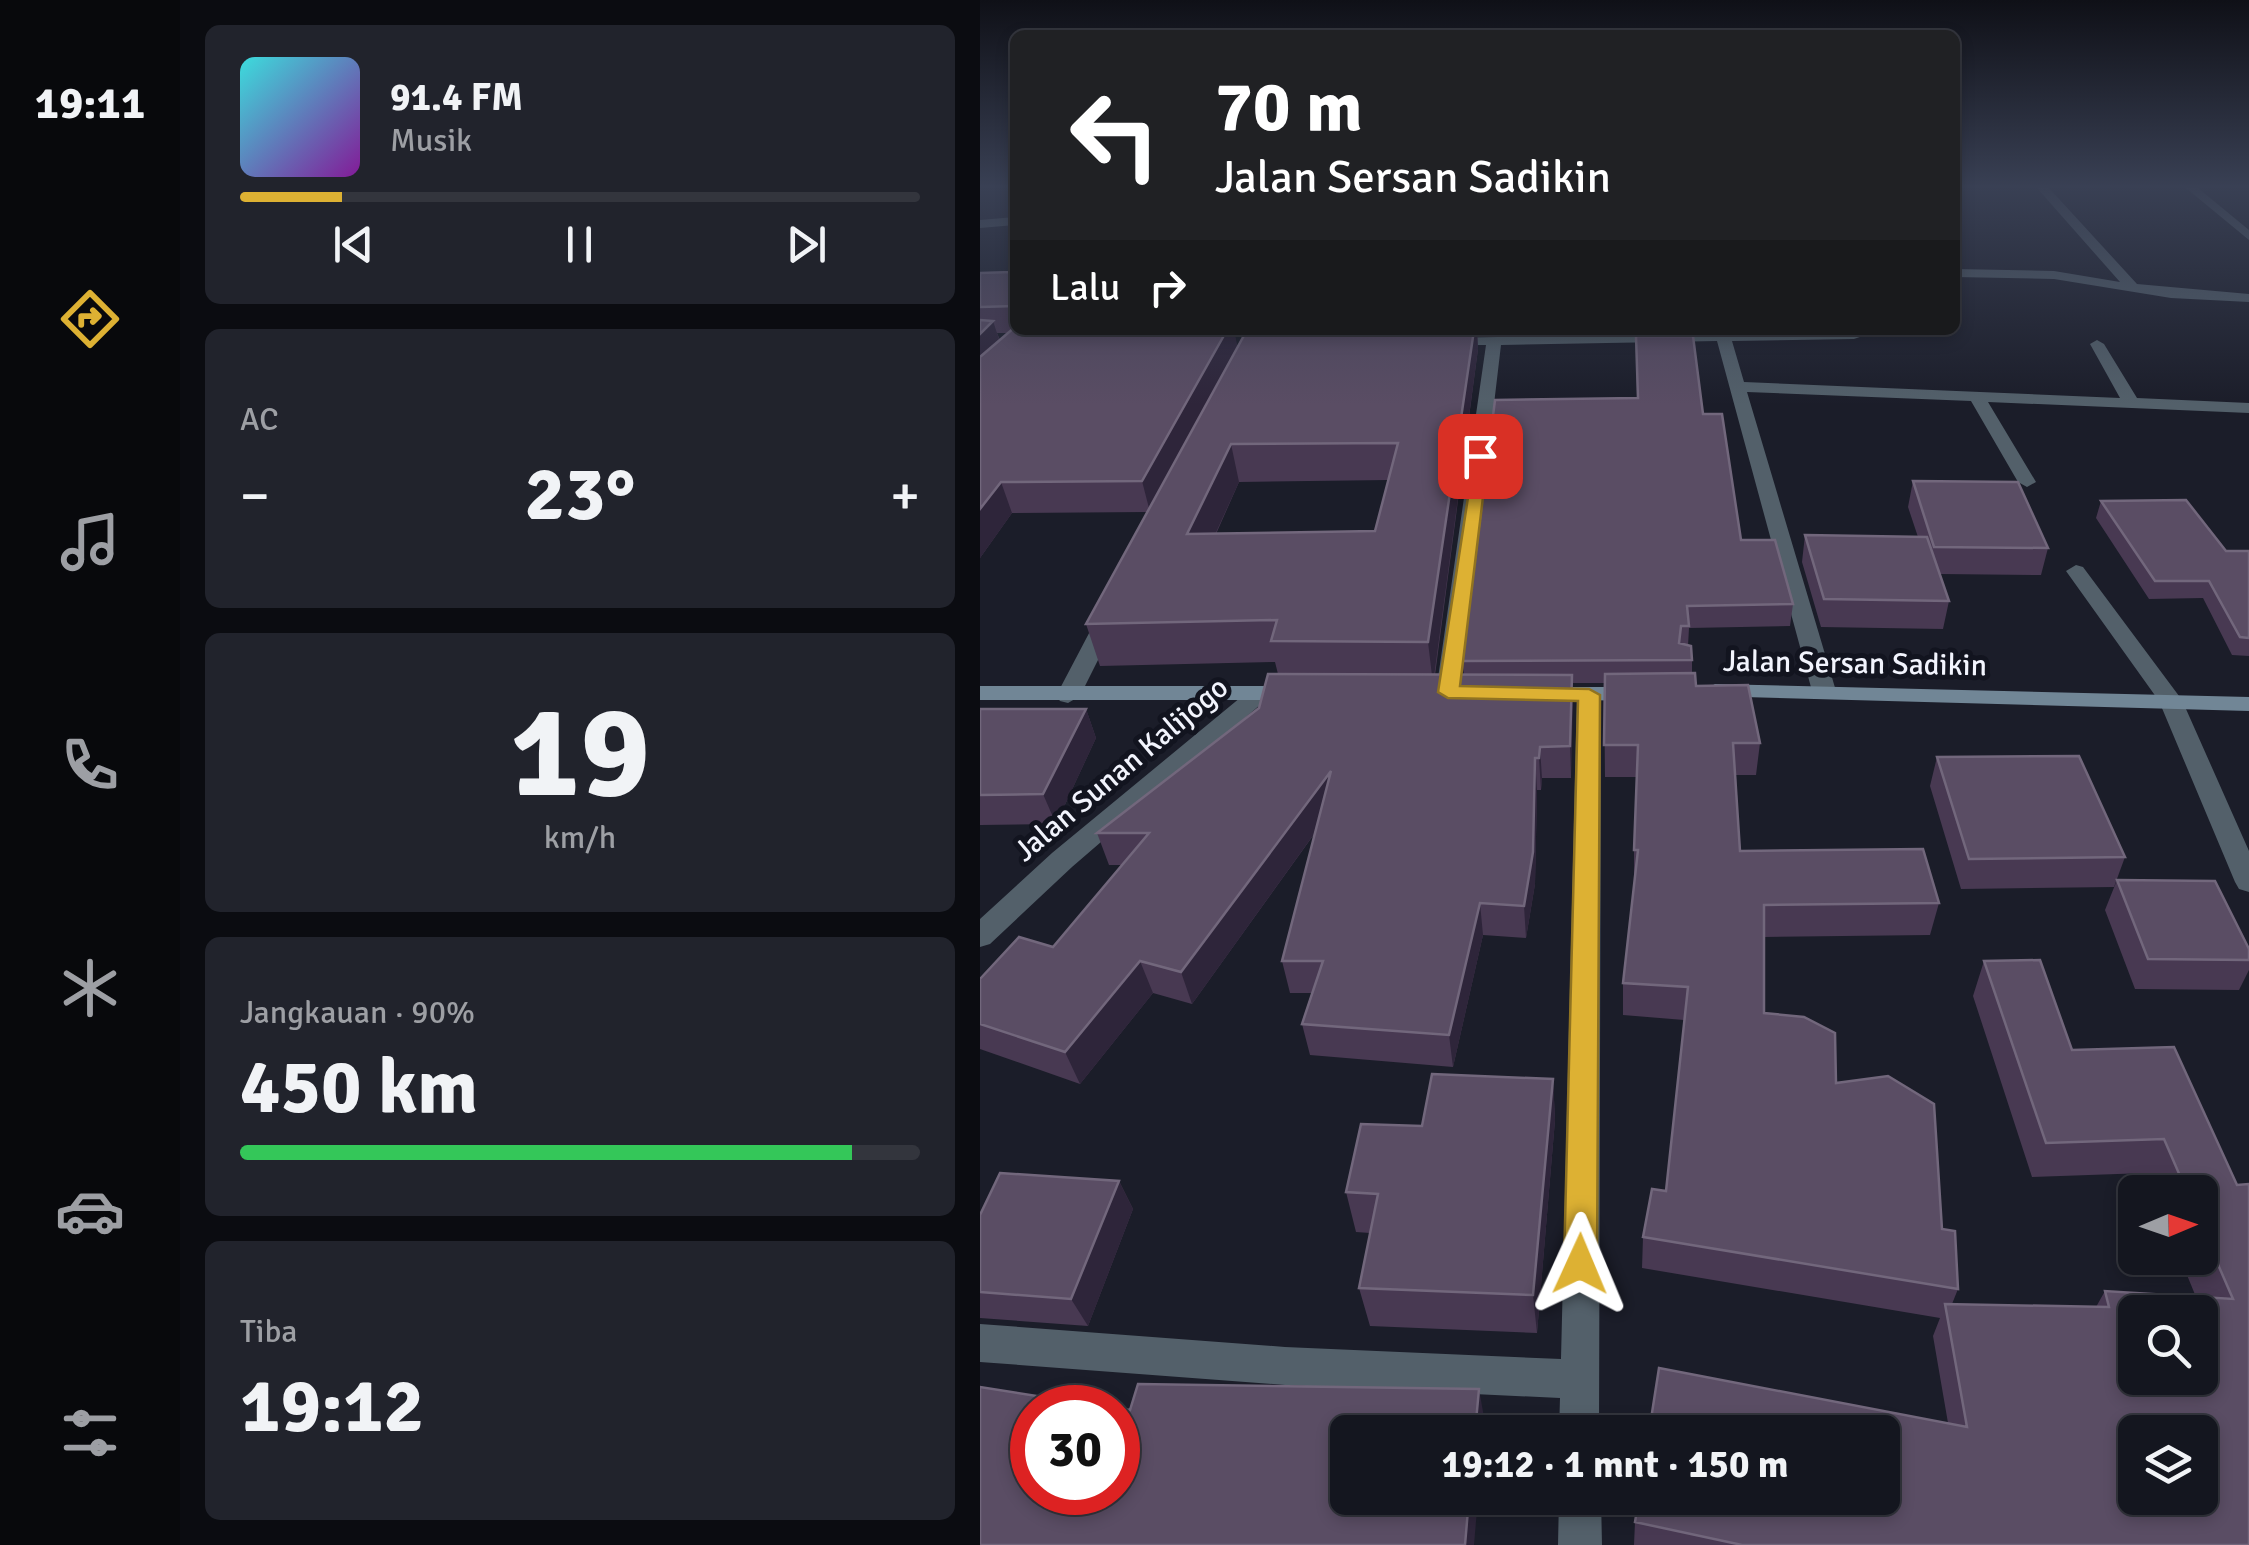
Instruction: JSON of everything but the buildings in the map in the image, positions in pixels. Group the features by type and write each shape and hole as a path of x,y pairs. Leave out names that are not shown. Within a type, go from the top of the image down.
{"main road":[{"name":"Jalan Sersan Sadikin","path":"1518,694 1824,690 2249,704"},
{"path":"980,693 1068,696 1317,692"}],"street":[{"path":"2108,260 2132,287"},
{"path":"1960,273 2054,275 2171,294 2249,298"},
{"path":"1420,341 1854,335"},
{"path":"1724,337 1824,690"},
{"path":"1448,692 1494,341"},
{"path":"2096,344 2131,402"},
{"path":"1740,387 2249,408"},
{"path":"1976,396 2027,482"},
{"path":"2076,571 2170,700 2249,882"},
{"path":"1068,696 1122,591"},
{"name":"Jalan Sunan Kalijogo","path":"980,936 1062,860 1260,693"},
{"path":"1579,1415 1589,695"},
{"path":"980,1343 1285,1366 1579,1378"},
{"path":"1580,1515 1580,1545"}],"route":[{"path":"1480,456 1448,692 1589,695 1580,1264"}]}
